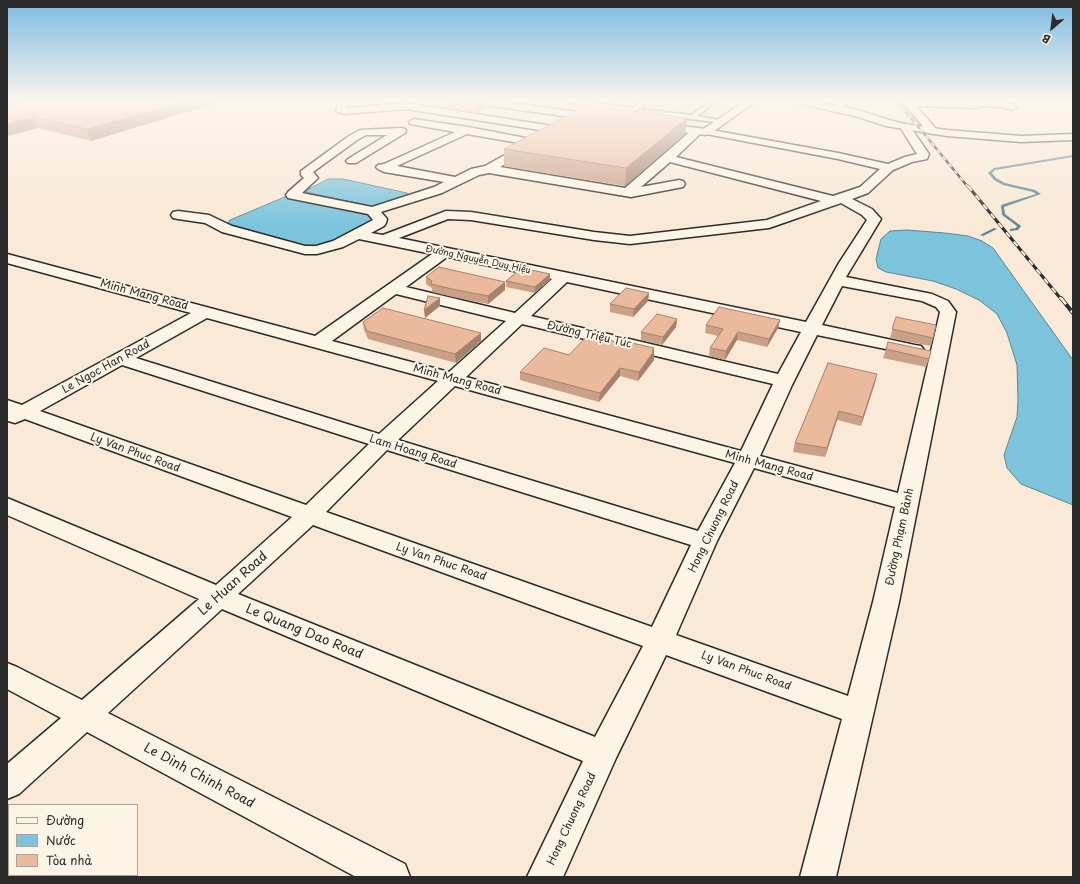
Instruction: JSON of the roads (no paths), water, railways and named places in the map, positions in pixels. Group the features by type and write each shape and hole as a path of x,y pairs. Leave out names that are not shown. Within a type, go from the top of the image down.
{"street":[{"path":"347,142 307,172 307,175 312,178 292,195 374,211 378,208 438,190 476,172 489,169 536,143"},
{"path":"382,142 352,161 455,181"},
{"path":"384,168 440,142"},
{"path":"532,142 536,143"},
{"path":"627,193 689,142"},
{"path":"760,142 838,156 889,168"},
{"path":"383,240 440,216 454,214 608,238 630,240 769,224 864,190 889,168 909,159 923,157 915,142"},
{"path":"668,158 838,200"},
{"path":"489,169 627,193 635,193 679,184"},
{"name":"Hong Chuong Road","path":"545,877 602,754 660,639 705,541 747,460 784,381 857,244 870,228 874,219 867,212 838,200"},
{"path":"178,215 209,219 227,229 306,250 327,248 379,223 380,220 374,211"},
{"name":"Đường Nguyễn Duy Hiệu","path":"357,234 563,278 940,355"},
{"path":"319,342 443,253"},
{"name":"Minh Mang Road","path":"7,258 747,460 907,502"},
{"name":"Le Huan Road","path":"7,784 85,717 219,597 309,515 383,442 563,278"},
{"name":"Đường Phạm Bành","path":"818,877 886,602 948,312 942,304 926,297 837,280"},
{"name":"Đường Triệu Túc","path":"394,289 784,381"},
{"name":"Le Ngoc Han Road","path":"12,413 121,359 205,312"},
{"name":"Lam Hoang Road","path":"121,359 383,442 705,541"},
{"name":"Ly Van Phuc Road","path":"12,413 309,515 660,639 858,712"},
{"name":"Le Quang Dao Road","path":"7,506 219,597 602,754"},
{"name":"Le Dinh Chinh Road","path":"7,675 392,877"}],"water":[{"path":"328,179 343,179 407,193 408,195 375,207 305,191"},
{"path":"287,196 372,213 377,220 326,246 310,247 227,225 230,220"},
{"path":"907,230 968,236 982,241 993,248 1073,360 1073,505 1021,484 1007,468 1004,455 1017,417 1017,365 1007,333 997,314 979,300 956,289 933,281 886,272 878,268 876,259 881,239 890,231"}],"waterway":[{"path":"1011,230 1017,229 1019,226 1003,214 1002,206 1039,194 1034,191 1004,184 995,179 990,173 994,169 1073,156"},
{"path":"982,235 995,229"}],"railway":[{"path":"931,142 968,187"},
{"path":"968,186 1061,299"},
{"path":"1061,298 1073,313"}]}
